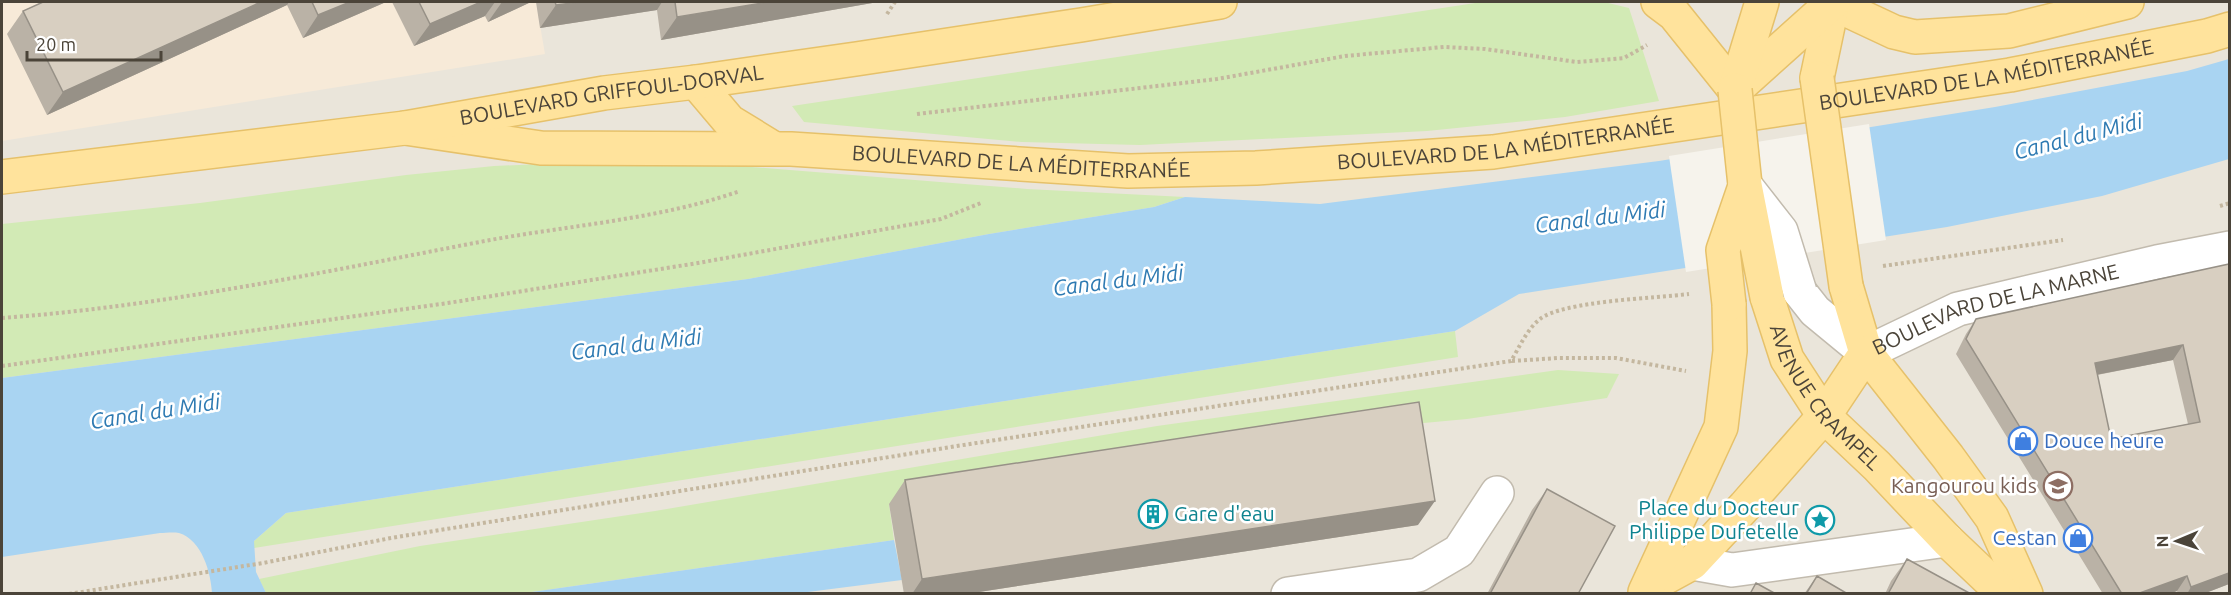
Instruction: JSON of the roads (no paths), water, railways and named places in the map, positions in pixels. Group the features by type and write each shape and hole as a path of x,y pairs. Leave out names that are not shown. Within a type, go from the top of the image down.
{"main road":[{"path":"1658,2 1674,14 1735,90"},
{"path":"1735,90 1762,2"},
{"path":"1735,90 1833,2"},
{"path":"1833,2 1817,78 1846,286 1866,353 1948,457 1992,518 2026,594"},
{"name":"BOULEVARD DE LA MÉDITERRANÉE","path":"1833,2 1894,32 1915,37 2008,31 2127,2"},
{"name":"BOULEVARD GRIFFOUL-DORVAL","path":"2,177 405,128 604,93 696,82 1069,27 1200,3"},
{"name":"BOULEVARD DE LA MÉDITERRANÉE","path":"405,128 541,148 775,149 1128,171 1256,168 1493,152 2010,75 2207,36 2229,29"},
{"path":"696,82 729,121 775,149"},
{"name":"AVENUE CRAMPEL","path":"1735,90 1745,185 1767,297 1787,359 1824,416 2004,594"},
{"path":"1646,590 1721,427 1730,351 1729,304 1723,250 1745,185"},
{"path":"1646,590 1692,563 1745,506 1824,416 1866,353"}],"street":[{"name":"BOULEVARD DE LA MARNE","path":"1745,185 1781,231 1800,292 1815,311 1866,353 1958,309 2157,262 2229,248"},
{"path":"1288,594 1418,575 1459,551 1497,493"},
{"path":"1692,563 1732,570 1947,540"}],"water":[{"name":"Canal du Midi","path":"2229,59 2229,159 2102,196 1947,227 1519,294 1455,331 286,513 254,541 256,572 266,593 212,593 210,576 204,558 194,543 179,533 160,533 2,557 2,378 748,279 989,234 1154,207 1185,197 1320,204 1659,161 1995,107 2187,71"},
{"path":"894,540 902,580 792,594 518,594"}],"place":[{"name":"Douce heure","path":"2023,441"},
{"name":"Kangourou kids","path":"2058,486"},
{"name":"Gare d'eau","path":"1153,514"},
{"name":"Place du Docteur Philippe Dufetelle","path":"1820,520"},
{"name":"Cestan","path":"2078,538"}]}
